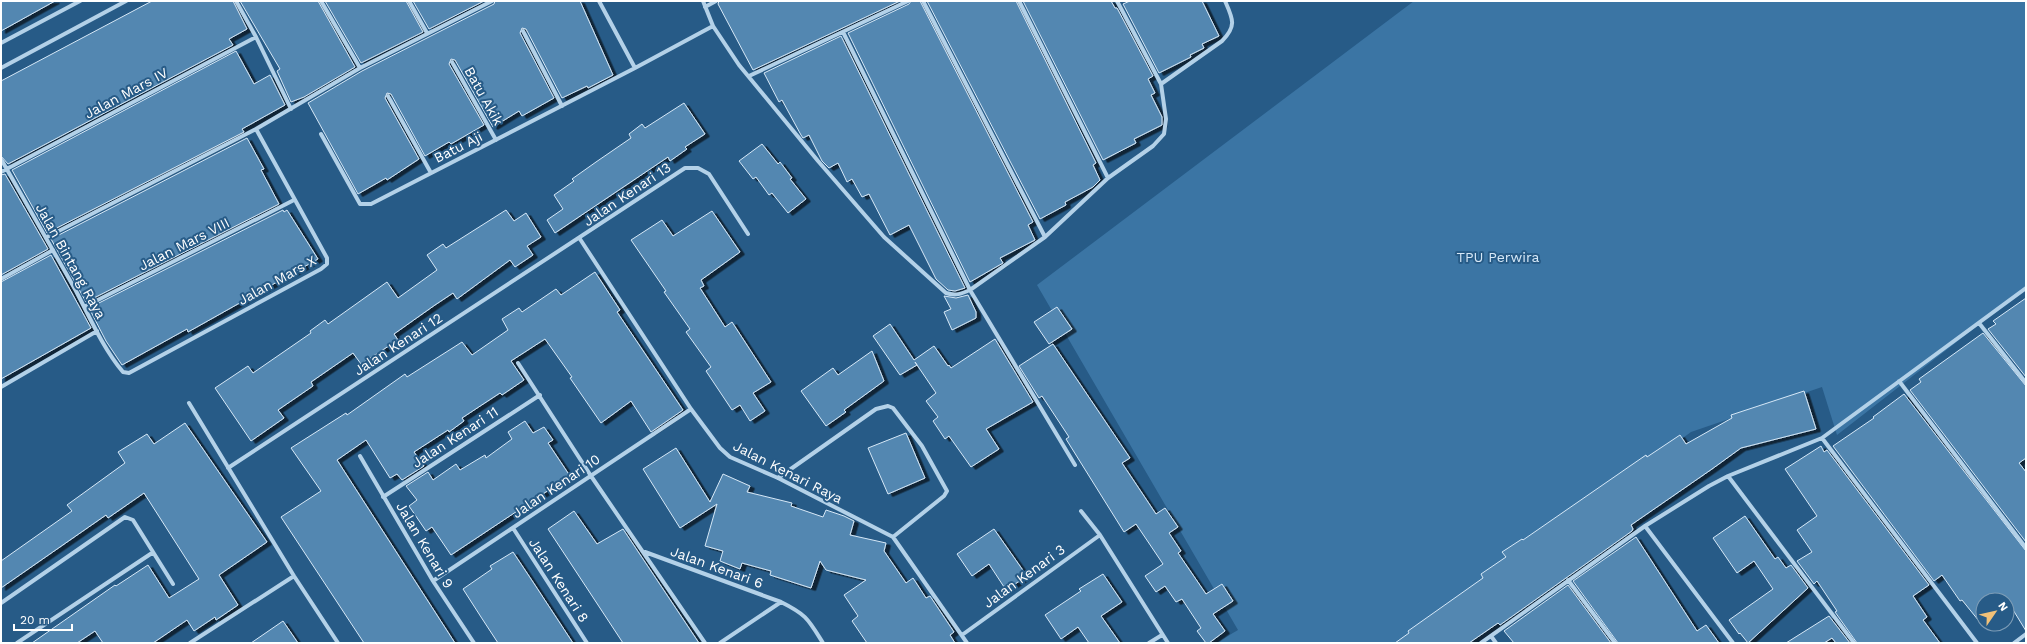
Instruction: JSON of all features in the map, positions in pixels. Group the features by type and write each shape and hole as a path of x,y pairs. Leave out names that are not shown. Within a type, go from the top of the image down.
{"street":[{"path":"1,43 80,1"},
{"path":"1,68 126,1"},
{"path":"236,1 256,37 291,109"},
{"path":"321,1 360,68"},
{"path":"409,1 428,33"},
{"path":"47,238 256,129 360,68 492,1"},
{"path":"599,1 635,68"},
{"path":"703,1 713,26 739,65 818,161 884,237 946,293 960,295 970,290 1045,236 1108,178 1153,146 1164,134 1166,119 1161,84 1117,1"},
{"path":"705,7 716,1"},
{"path":"749,76 908,1"},
{"path":"924,1 1045,236"},
{"path":"1019,1 1108,178"},
{"path":"1161,84 1222,41 1230,32 1233,18 1225,1"},
{"name":"Batu Aji","path":"321,134 360,204 371,204 562,106 713,26"},
{"path":"522,31 562,106"},
{"path":"843,32 970,290 1075,465"},
{"name":"Jalan Mars IV","path":"1,172 256,37"},
{"name":"Batu Akik","path":"452,62 496,140"},
{"path":"388,96 431,173"},
{"name":"Jalan Mars X","path":"123,372 129,373 314,273 327,264 327,258 256,129"},
{"name":"Jalan Bintang Raya","path":"1,159 47,238 97,332 123,372"},
{"name":"Jalan Kenari 13","path":"580,239 685,168 698,168 709,174 748,234"},
{"name":"Jalan Mars VIII","path":"84,307 294,200"},
{"name":"Jalan Kenari Raya","path":"580,239 691,409 730,458 778,478 893,537 967,643"},
{"name":"Jalan Kenari 12","path":"228,468 580,239"},
{"path":"1,279 53,250"},
{"path":"1482,643 1645,526 1728,476 1822,438 2026,288"},
{"path":"1978,323 2026,384"},
{"path":"1,386 97,332"},
{"path":"518,363 591,476"},
{"path":"1899,381 2026,548"},
{"name":"Jalan Kenari 11","path":"383,497 540,395"},
{"path":"190,403 294,576 338,643"},
{"path":"778,478 876,409 888,406 893,408 922,446 947,491 944,496 893,537"},
{"name":"Jalan Kenari 10","path":"433,581 691,409"},
{"path":"1822,438 1977,643"},
{"name":"Jalan Kenari 9","path":"360,456 433,581 474,643"},
{"name":"Jalan Kenari 6","path":"591,476 705,643"},
{"path":"1728,476 1854,643"},
{"path":"1081,511 1100,535 1168,643"},
{"path":"1,603 125,517 134,520 152,553 173,584"},
{"path":"1645,526 1733,643"},
{"name":"Jalan Kenari 8","path":"513,528 587,643"},
{"name":"Jalan Kenari 3","path":"962,635 1100,535"},
{"name":"Jalan Kenari 6","path":"644,552 781,602 800,611 808,619 823,643"},
{"path":"17,643 152,553"},
{"path":"190,643 294,576"},
{"path":"1568,580 1615,643"},
{"name":"Jalan Kenari 6","path":"720,643 781,602"},
{"path":"2014,643 2026,634"},
{"path":"1149,643 1162,635"},
{"path":"1490,636 1496,643"}],"green space":[{"name":"TPU Perwira","path":"1414,1 2026,1 2026,288 1837,435 1822,387 1691,432 1402,643 1216,643 1238,630 1037,285"}],"building":[{"path":"1,1 55,1 1,31"},
{"path":"152,1 233,1 247,29 229,39 233,45 8,164 1,156 1,81"},
{"path":"240,1 318,1 355,67 304,97 291,102 277,71 280,69"},
{"path":"325,1 406,1 423,32 361,63"},
{"path":"413,1 484,1 429,29"},
{"path":"495,1 580,1 613,75 588,88 587,86 562,98 526,29 522,28 520,33 554,98 522,116 519,111 493,127 455,60 451,59 449,64 484,125 451,144 449,142 425,156 391,94 387,93 385,98 419,159 387,180 386,178 358,194 308,103 362,71 494,4"},
{"path":"719,1 900,1 753,70 718,4"},
{"path":"911,1 920,1 1033,222 1028,225 1035,240 1000,258 1003,263 970,282 848,33 909,4"},
{"path":"927,1 1016,1 1096,163 1093,165 1100,180 1093,187 1065,202 1066,205 1040,219"},
{"path":"1023,1 1111,1 1115,8 1117,8 1153,76 1148,79 1155,93 1151,95 1162,117 1162,125 1134,139 1136,143 1103,160"},
{"path":"1130,1 1202,1 1219,36 1202,44 1204,48 1190,55 1191,57 1159,73 1123,4"},
{"path":"841,36 965,288 955,291 948,290 936,279 909,225 890,235 869,194 862,197 852,179 847,182 838,163 829,168 822,161 809,135 803,138 782,100 779,102 764,73"},
{"path":"236,51 254,84 270,75 285,105 242,129 244,132 47,233 12,170"},
{"path":"684,103 705,134 685,147 687,149 670,161 668,157 555,233 547,220 563,209 554,195 574,181 572,179 631,138 629,134 642,124 645,128"},
{"path":"247,138 264,169 261,170 279,204 86,302 51,239"},
{"path":"762,144 778,164 780,162 792,178 790,179 806,199 788,213 772,193 769,195 756,177 753,179 739,161"},
{"path":"5,174 48,249 1,275 1,175"},
{"path":"283,210 284,212 287,210 318,259 188,332 187,329 122,365 106,341 89,308"},
{"path":"506,210 514,221 526,213 541,237 527,246 533,255 515,267 510,260 457,299 453,293 394,334 398,340 361,364 353,353 311,382 313,386 278,410 284,418 251,441 215,388 248,366 253,373 311,333 310,331 325,320 328,324 387,282 398,298 437,270 427,255 443,244 446,248"},
{"path":"712,211 740,252 701,280 704,286 700,288 725,327 732,322 771,382 753,393 765,411 750,421 740,405 732,410 706,371 711,367 686,332 690,329 664,292 666,291 631,240 662,220 673,236"},
{"path":"51,255 91,328 1,379 1,282"},
{"path":"595,272 620,310 617,312 683,410 651,432 631,401 601,423 570,378 572,377 545,339 511,361 524,380 502,395 500,393 462,418 464,421 449,432 448,430 414,452 424,466 402,480 397,474 390,478 366,440 337,460 455,643 364,643 281,517 321,491 291,448 346,413 347,415 405,374 407,377 462,342 472,355 508,330 502,319 519,308 522,312 556,289 561,295"},
{"path":"968,295 976,312 976,318 952,330 944,312 951,309 944,296 956,298"},
{"path":"2026,298 2026,377 1988,329 1996,324 1993,321"},
{"path":"1057,307 1072,329 1049,344 1034,322"},
{"path":"890,324 914,360 934,346 951,368 995,339 1033,402 986,429 999,449 971,467 949,436 945,439 933,421 938,417 926,401 936,393 915,362 917,365 900,375 873,336"},
{"path":"1983,333 2026,386 2026,458 2019,463 2026,472 2026,542 1910,390 1921,382 1919,379"},
{"path":"1053,344 1130,458 1122,463 1156,514 1165,508 1178,527 1169,533 1181,551 1178,553 1206,594 1222,584 1233,601 1213,614 1225,631 1209,643 1206,643 1197,631 1201,628 1182,599 1176,602 1165,586 1156,592 1145,576 1163,564 1136,524 1124,532 1066,439 1069,437 1042,396 1039,398 1019,366"},
{"path":"872,351 884,381 844,410 846,412 826,426 801,391 833,368 838,375"},
{"path":"1804,391 1816,429 1741,448 1631,525 1633,529 1632,531 1500,625 1498,623 1469,643 1395,643 1409,633 1408,631 1483,578 1481,574 1506,557 1502,552 1522,539 1523,540 1646,455 1647,457 1680,435 1686,444 1732,418 1731,415"},
{"path":"1904,394 2026,551 2026,631 2015,613 2015,592 1975,592 1975,616 1962,600 1960,601 1942,575 1934,581 1833,446 1874,418 1873,417"},
{"path":"525,421 533,433 544,427 553,440 548,443 570,476 451,555 432,527 426,531 409,506 417,500 406,486 428,472 433,480 456,464 460,470 485,455 486,458 512,439 508,432"},
{"path":"185,423 267,542 219,575 238,605 216,620 215,617 194,631 187,620 153,643 103,643 95,631 77,643 32,643 115,585 116,586 148,565 169,598 199,579 144,493 108,518 106,515 1,588 1,561 72,511 67,505 125,463 118,452 147,434 154,444"},
{"path":"906,433 925,478 888,494 868,448"},
{"path":"1821,446 1824,452 1827,450 1929,585 1913,596 1927,617 1923,620 1940,643 1857,643 1835,612 1837,611 1817,581 1814,584 1797,561 1812,552 1797,530 1817,516 1785,469"},
{"path":"676,448 710,502 723,474 750,486 747,492 792,503 791,506 823,517 826,510 844,516 854,521 850,535 886,543 884,551 906,583 913,578 926,598 930,596 954,632 950,635 955,643 867,643 852,621 858,616 844,595 866,580 826,570 820,561 811,588 770,575 771,571 742,563 740,569 720,561 723,551 705,546 717,504 680,528 643,469"},
{"path":"574,511 597,544 623,529 699,643 623,643 548,529"},
{"path":"1745,516 1775,559 1778,557 1786,568 1791,565 1808,588 1748,643 1740,633 1739,634 1729,620 1773,589 1754,561 1737,573 1713,538"},
{"path":"994,529 1027,576 1006,590 989,564 972,576 957,554"},
{"path":"1636,537 1697,631 1706,625 1719,643 1618,643 1573,581"},
{"path":"513,552 573,643 498,643 463,589 492,569 490,566"},
{"path":"1103,574 1122,602 1101,616 1120,643 1089,643 1078,627 1061,639 1045,615 1081,591 1079,589"},
{"path":"1568,585 1611,643 1514,643 1504,631"},
{"path":"1829,616 1850,643 1836,643 1832,638 1824,643 1786,643"},
{"path":"283,621 298,643 251,643"}]}
